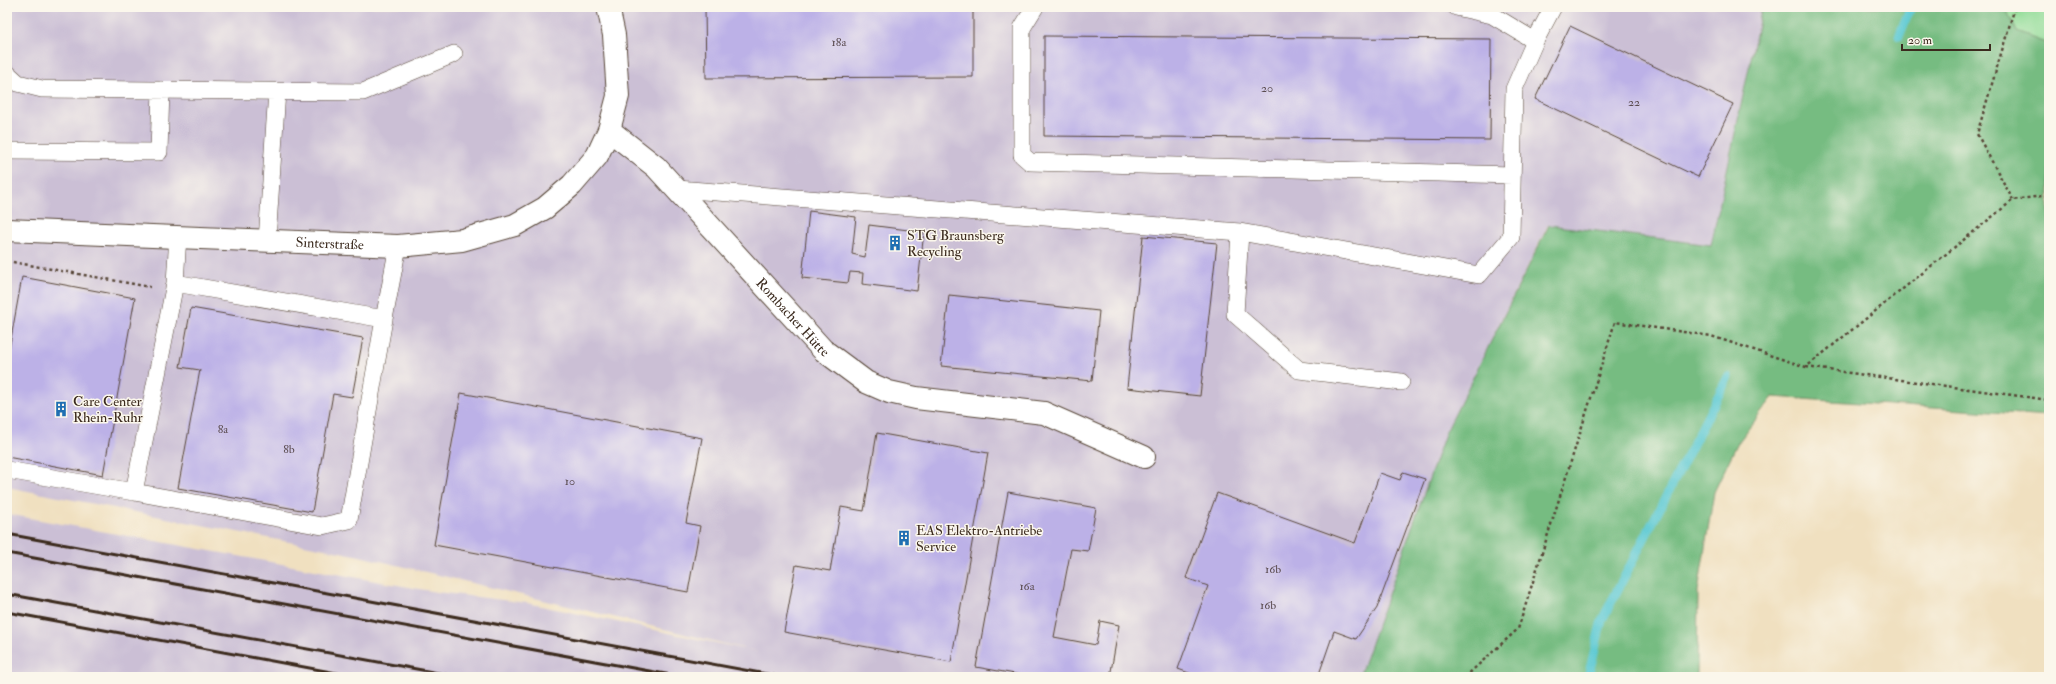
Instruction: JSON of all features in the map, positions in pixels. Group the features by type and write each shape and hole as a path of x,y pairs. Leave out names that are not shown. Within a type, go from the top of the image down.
{"street":[{"path":"608,7 614,35 618,96 609,130"},
{"name":"Rombacher Hütte","path":"609,130 656,167 823,350 866,382 889,392 916,398 1044,413 1144,457"},
{"name":"Sinterstraße","path":"7,230 398,246 462,240 515,224 545,208 572,185 597,156 609,130"}],"lane":[{"path":"1036,7 1022,28 1022,155 1030,162 1512,175"},
{"path":"1456,7 1492,15 1535,41"},
{"path":"677,189 1240,232 1479,274 1511,237 1514,89 1535,41 1553,7"},
{"path":"7,73 18,83 42,89 363,92 454,54"},
{"path":"7,151 159,152 162,90"},
{"path":"267,240 277,91"},
{"path":"1240,232 1235,314 1300,370 1401,382"},
{"path":"134,492 174,287 178,236"},
{"path":"7,470 322,526 349,520 398,246"},
{"path":"174,287 384,320"}],"path":[{"path":"2013,200 1977,134 2015,7"},
{"path":"1806,367 2013,200 2049,195"},
{"path":"7,261 174,287"},
{"path":"1465,677 1518,629 1615,322 1711,336 1806,367 2049,400"}],"shaded area":[{"path":"7,7 1762,7 1711,246 1548,225 1445,434 1359,677 7,677 7,514 436,592 527,603 759,652 355,555 7,487"}],"green space":[{"path":"1762,7 2005,7 2017,32 2049,44 2049,416 1773,397 1737,444 1714,492 1698,591 1697,677 1359,677 1445,434 1549,225 1711,245"},
{"path":"2005,7 2049,7 2049,44 2017,32"}],"building":[{"path":"705,7 973,7 973,77 706,78"},
{"path":"1570,26 1733,104 1698,177 1535,99"},
{"path":"1044,36 1491,39 1490,140 1044,136"},
{"name":"STG Braunsberg Recycling","path":"809,211 856,217 852,254 865,257 869,225 924,232 917,291 862,284 863,273 850,272 848,283 802,278"},
{"path":"1143,236 1217,243 1200,396 1127,388"},
{"name":"Care Center Rhein-Ruhr","path":"22,277 135,298 103,475 7,457 7,361"},
{"path":"949,295 1099,311 1092,381 941,366"},
{"path":"191,308 363,338 352,397 333,394 312,512 178,488 200,370 180,367"},
{"path":"461,393 702,438 686,523 700,526 688,592 434,545"},
{"name":"EAS Elektro-Antriebe Service","path":"877,433 988,453 951,662 784,632 796,565 830,571 841,507 864,511"},
{"path":"1403,472 1425,479 1377,608 1356,639 1334,631 1318,677 1200,677 1178,669 1208,586 1186,578 1217,493 1355,543 1380,473 1400,480"},
{"path":"1008,492 1096,508 1088,551 1071,549 1054,637 1096,645 1100,621 1119,625 1110,677 1032,677 976,667"}],"waterway":[{"path":"1899,36 1911,7"},
{"path":"1588,677 1602,620 1728,377"}],"railway":[{"path":"7,534 783,677"},
{"path":"7,553 682,677"},
{"path":"7,594 460,677"},
{"path":"7,612 358,677"}],"place":[{"name":"STG Braunsberg Recycling","path":"895,243"},
{"name":"Care Center Rhein-Ruhr","path":"61,409"},
{"name":"EAS Elektro-Antriebe Service","path":"904,538"}]}
